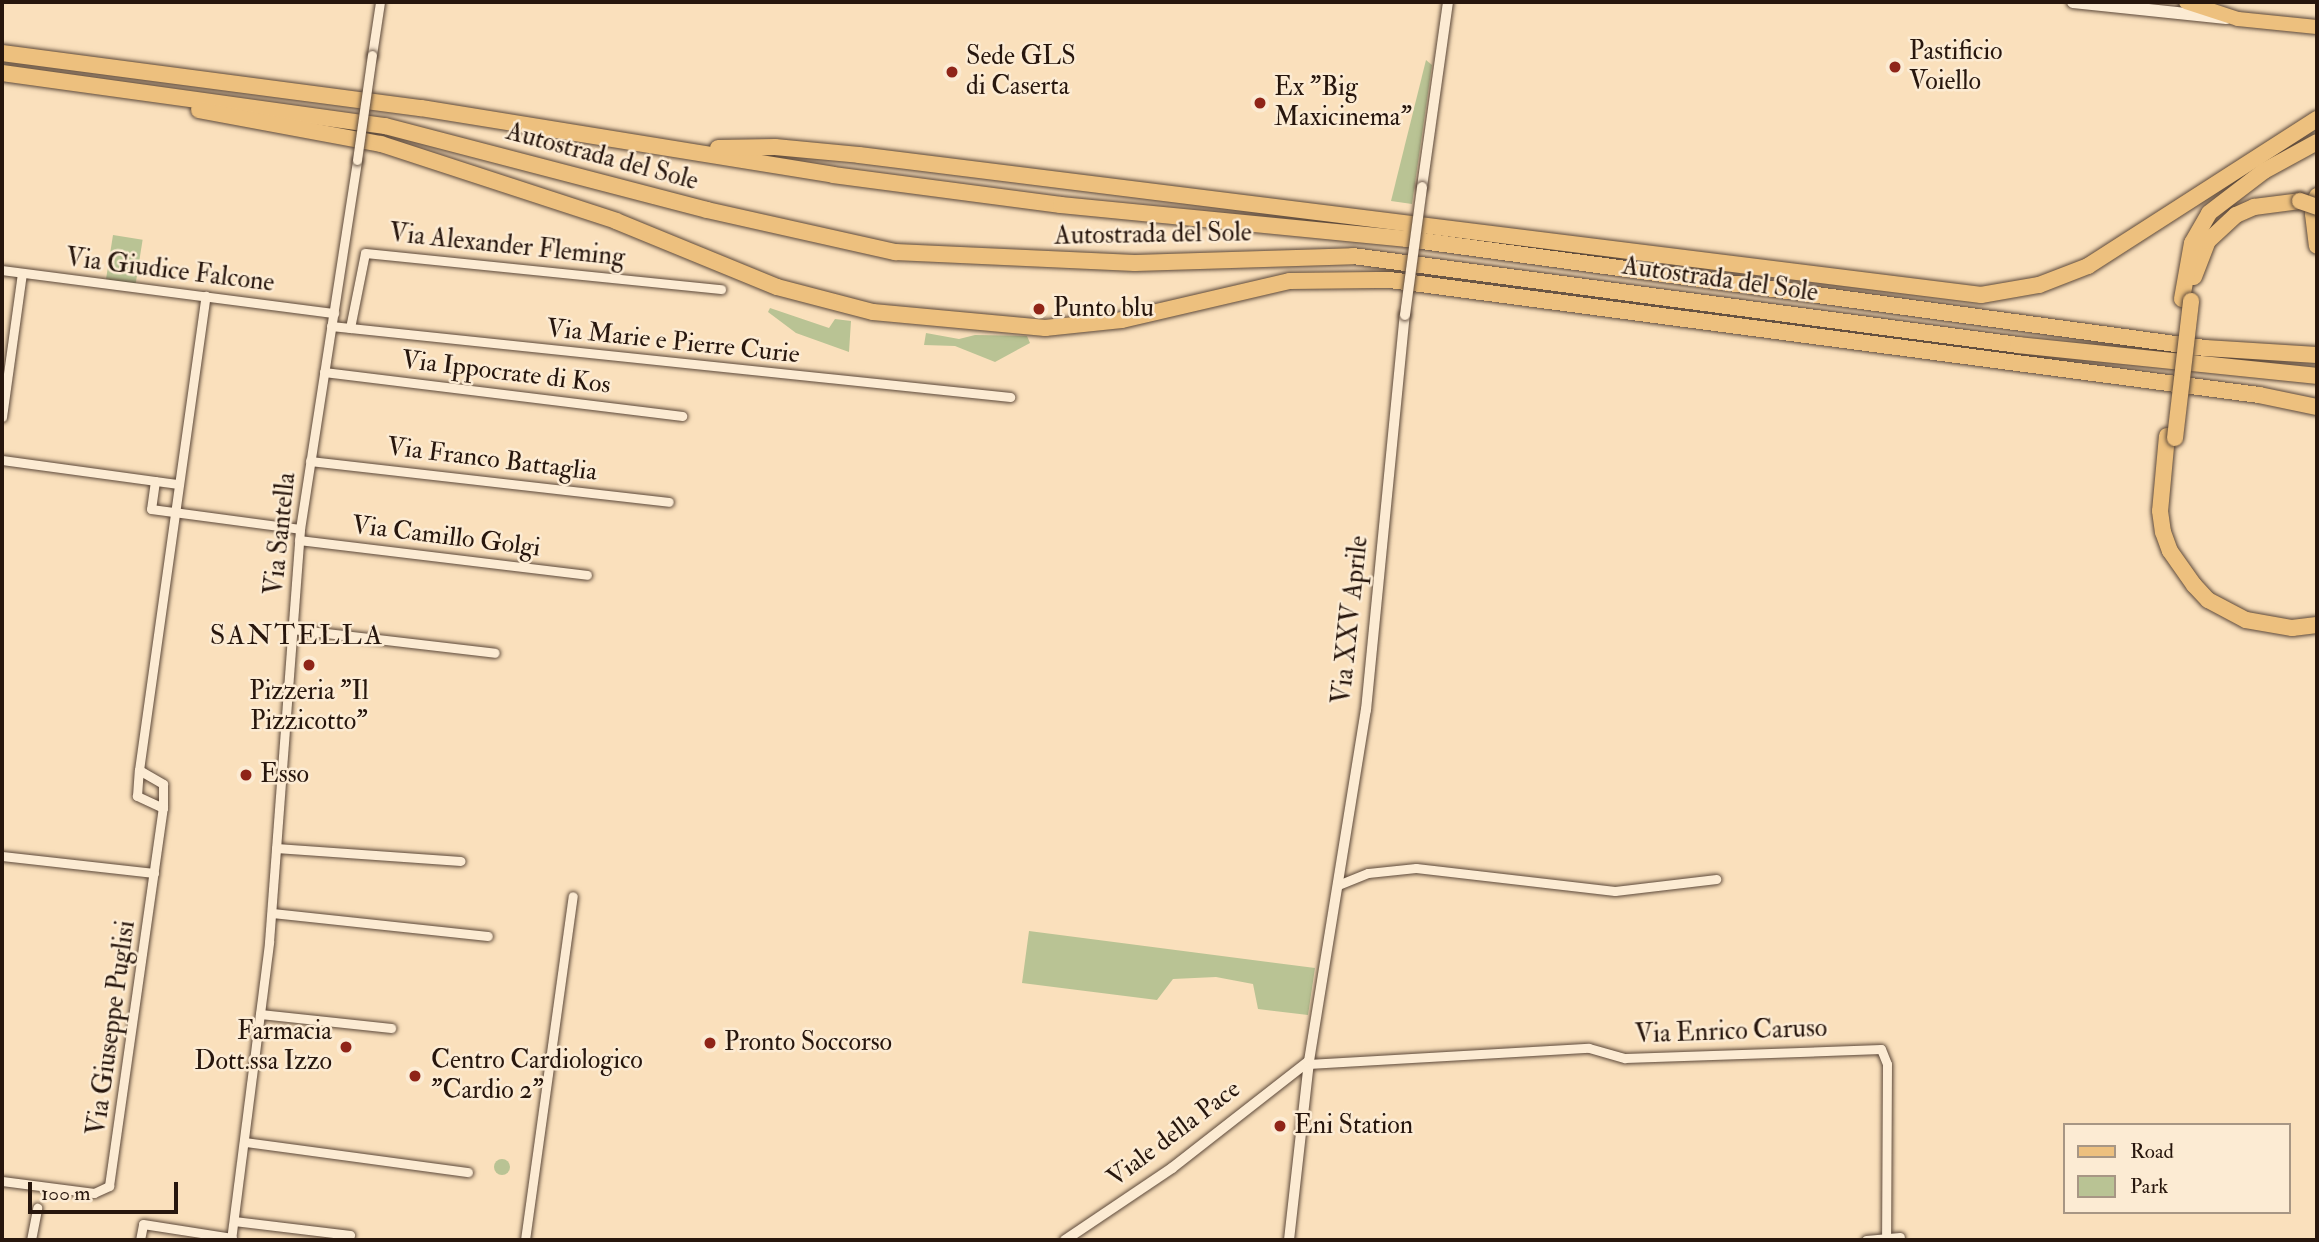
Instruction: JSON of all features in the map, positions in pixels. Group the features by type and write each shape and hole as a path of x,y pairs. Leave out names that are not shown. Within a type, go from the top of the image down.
{"highway":[{"name":"Autostrada del Sole","path":"2,53 411,107 1060,205 1407,239 2204,348 2317,355"},
{"name":"Autostrada del Sole","path":"2,74 385,126 707,210 895,252 1135,264 1353,256 2018,345 2317,376"},
{"path":"143,93 233,118 381,144 616,221 777,287 873,312 1045,328 1122,320 1290,281 1391,280 2259,395 2317,407"},
{"path":"681,148 775,147 859,155 1981,295 2039,285 2088,266 2317,119"},
{"path":"2317,142 2264,171 2209,213 2192,243 2171,437 2160,511 2170,551 2208,600 2246,620 2292,628 2317,625"},
{"path":"2317,196 2313,214 2317,246"},
{"path":"2186,300 2199,260 2221,227 2254,207 2300,201 2317,206"},
{"path":"2171,437 2169,507 2182,554 2200,579 2220,597 2248,611 2273,617 2317,616"}],"main road":[{"path":"2073,2 2317,27"},
{"path":"2186,2 2238,19"}],"street":[{"name":"Via Santella","path":"232,1239 272,914 300,529 380,2"},
{"name":"Via XXV Aprile","path":"1289,1240 1309,1062 1366,710 1405,315 1448,2"},
{"name":"Via Alexander Fleming","path":"350,328 365,253 721,289"},
{"name":"Via Giudice Falcone","path":"2,270 334,313"},
{"path":"2,417 22,272"},
{"path":"139,771 163,784 163,808 137,796 139,771 173,513 206,296"},
{"name":"Via Marie e Pierre Curie","path":"331,326 1010,397"},
{"name":"Via Ippocrate di Kos","path":"324,372 682,416"},
{"path":"2,460 178,484"},
{"name":"Via Franco Battaglia","path":"310,461 669,502"},
{"path":"155,481 151,509 300,529"},
{"name":"Via Camillo Golgi","path":"299,540 587,575"},
{"path":"292,629 495,653"},
{"name":"Via Giuseppe Puglisi","path":"2,1181 94,1193 109,1186 163,808"},
{"path":"276,848 461,861"},
{"path":"2,856 154,873"},
{"path":"1338,885 1368,873 1416,868 1615,891 1716,878"},
{"path":"525,1240 573,896"},
{"path":"272,914 488,936"},
{"path":"260,1014 391,1028"},
{"name":"Via Enrico Caruso","path":"1309,1062 1589,1048 1625,1058 1881,1049 1887,1064 1886,1238"},
{"name":"Viale della Pace","path":"1065,1240 1172,1168 1309,1062"},
{"path":"245,1142 468,1172"},
{"path":"31,1240 37,1209"},
{"path":"234,1221 350,1235"},
{"path":"140,1240 143,1224 232,1239"},
{"path":"1866,1240 1900,1237"}],"green space":[{"path":"1426,60 1432,65 1412,204 1391,201"},
{"path":"113,235 143,240 136,284 106,279"},
{"path":"770,308 829,328 835,319 851,321 849,352 796,333 768,312"},
{"path":"926,333 959,339 975,335 1027,336 1030,343 995,362 955,346 924,345"},
{"path":"1029,931 1315,968 1308,1015 1258,1009 1253,984 1216,977 1173,979 1157,1000 1022,983"},
{"path":"502,1159 508,1161 508,1173 502,1175 496,1173 494,1167 496,1161"}],"place":[{"name":"Pastificio Voiello","path":"1895,67"},
{"name":"Sede GLS di Caserta","path":"952,72"},
{"name":"Ex \"Big Maxicinema\"","path":"1260,103"},
{"name":"Punto blu","path":"1039,309"},
{"name":"Pizzeria \"Il Pizzicotto\"","path":"309,665"},
{"name":"Esso","path":"246,775"},
{"name":"Pronto Soccorso","path":"710,1043"},
{"name":"Farmacia Dott.ssa Izzo","path":"346,1047"},
{"name":"Centro Cardiologico \"Cardio 2\"","path":"415,1076"},
{"name":"Eni Station","path":"1280,1126"}],"district":[{"name":"SANTELLA","path":"297,636"}]}
